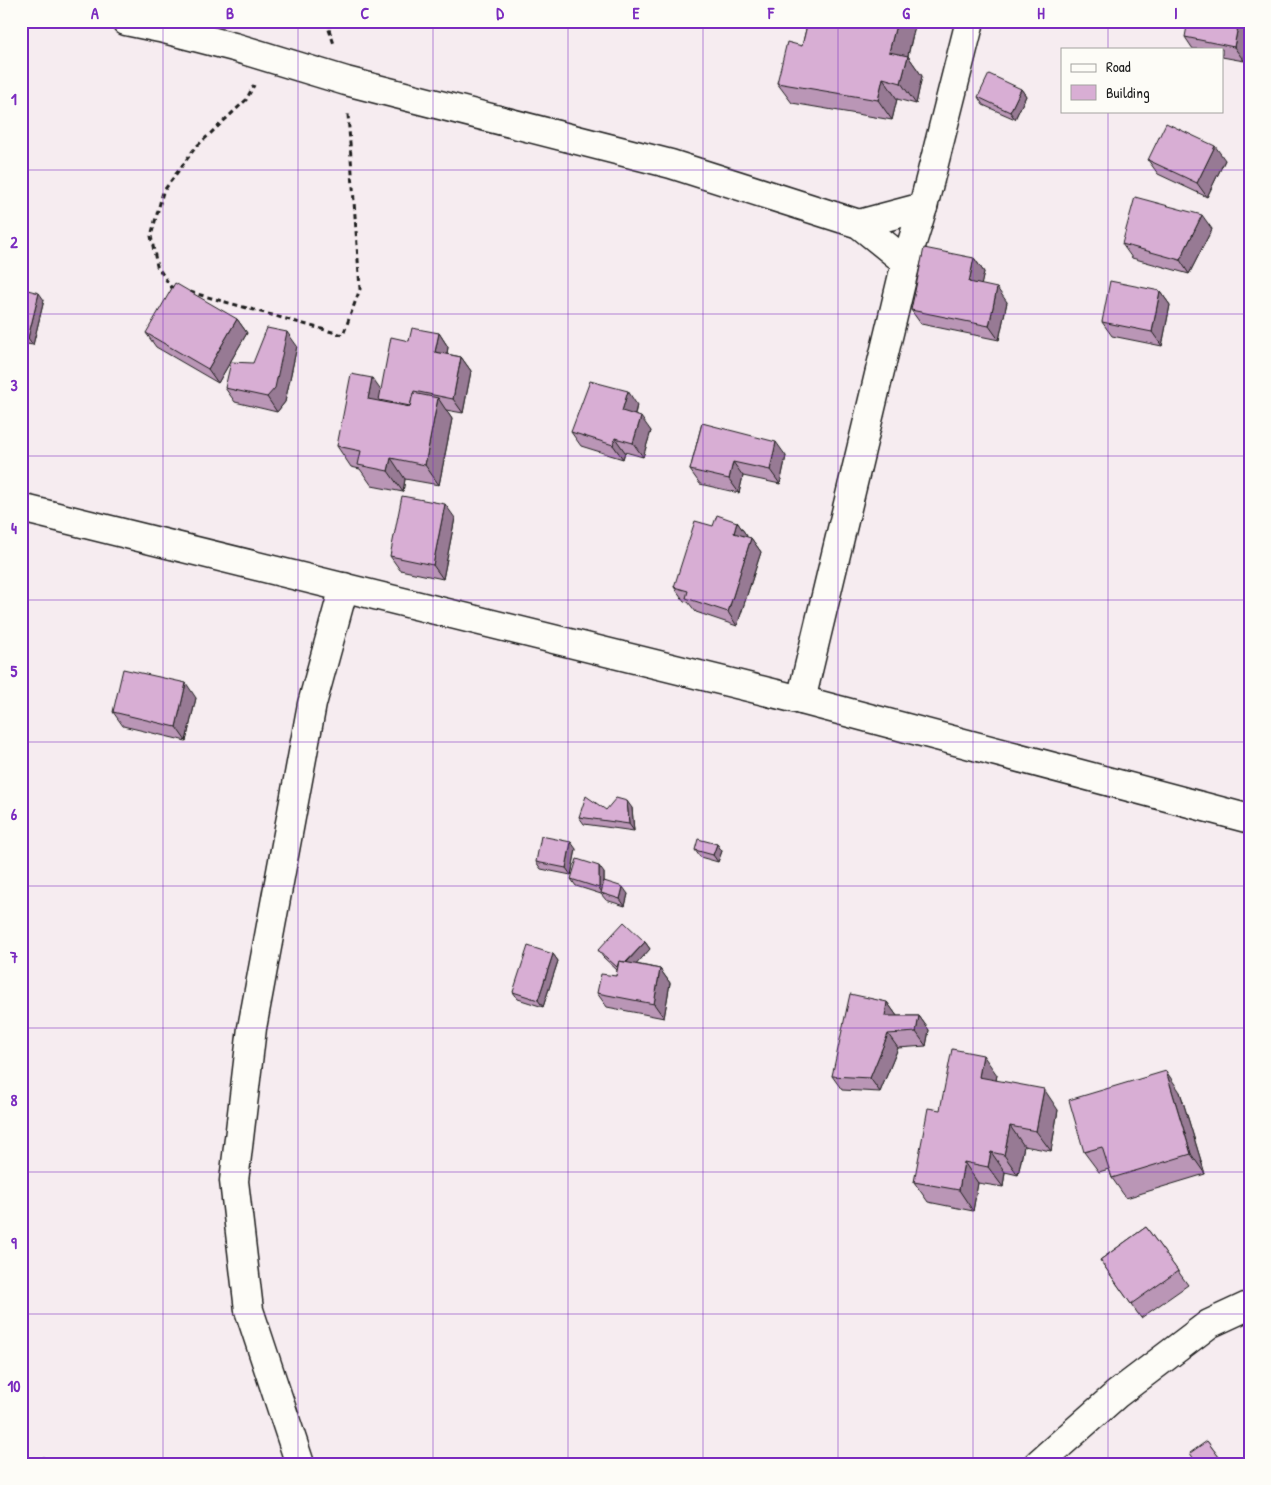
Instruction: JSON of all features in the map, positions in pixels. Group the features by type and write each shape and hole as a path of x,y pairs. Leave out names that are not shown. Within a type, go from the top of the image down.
{"street":[{"path":"126,21 163,24 346,81 671,164 860,224 906,262"},
{"path":"225,21 234,47"},
{"path":"801,700 906,262 923,206 970,21"},
{"path":"860,224 923,206"},
{"path":"21,508 801,700 1250,819"},
{"path":"300,1464 249,1310 234,1181 252,1028 310,714 344,588"},
{"path":"1038,1464 1117,1394 1208,1324 1250,1305"}],"path":[{"path":"269,58 246,100 195,148 163,192 151,236 157,266 171,287 343,335 360,289 346,81"}],"building":[{"path":"808,21 897,21 889,52 908,56 901,83 883,78 878,100 777,83 787,42 802,46"},
{"path":"1188,21 1239,21 1234,47 1185,37"},
{"path":"989,74 1021,89 1010,112 978,97"},
{"path":"1166,123 1215,146 1197,183 1148,160"},
{"path":"1135,197 1202,215 1180,260 1122,244"},
{"path":"924,248 974,258 969,282 997,288 989,326 911,310"},
{"path":"1110,281 1160,291 1152,332 1102,322"},
{"path":"175,283 237,319 208,369 146,333"},
{"path":"24,289 39,293 28,338 21,337 21,303"},
{"path":"267,328 287,332 275,388 267,397 225,388 231,362 253,363"},
{"path":"412,328 439,333 435,352 461,357 453,399 414,391 410,406 379,400 391,337 409,341"},
{"path":"351,374 372,378 368,399 410,407 413,393 438,398 425,465 391,458 388,471 358,465 361,451 337,446"},
{"path":"590,381 628,391 622,411 641,417 633,443 615,438 613,445 571,432"},
{"path":"702,423 776,442 770,470 733,462 729,479 690,470"},
{"path":"402,496 445,504 433,565 390,556"},
{"path":"717,515 737,522 734,533 751,538 728,612 686,598 688,591 674,587 695,521 713,526"},
{"path":"123,669 186,683 176,727 113,712"},
{"path":"586,796 606,810 616,798 627,801 629,824 579,817"},
{"path":"541,836 571,842 566,868 536,862"},
{"path":"698,839 717,844 713,855 695,850"},
{"path":"577,859 599,866 599,888 571,879"},
{"path":"604,881 623,887 620,899 601,893"},
{"path":"624,922 645,942 626,962 619,961 617,967 598,950"},
{"path":"528,946 553,954 538,1000 513,992"},
{"path":"619,961 660,969 654,1004 597,993 601,974 616,976"},
{"path":"850,994 887,1002 885,1016 919,1016 916,1032 888,1034 870,1078 832,1076"},
{"path":"952,1049 983,1055 979,1077 1044,1089 1036,1131 1010,1126 1004,1155 991,1152 988,1167 964,1162 959,1190 914,1182 928,1108 940,1110"},
{"path":"1166,1071 1191,1154 1112,1178 1102,1147 1084,1152 1069,1100"},
{"path":"1146,1227 1178,1271 1131,1304 1100,1260"},
{"path":"1207,1441 1219,1457 1209,1464 1197,1464 1190,1453"},
{"path":"44,1457 46,1464 21,1464"}]}
